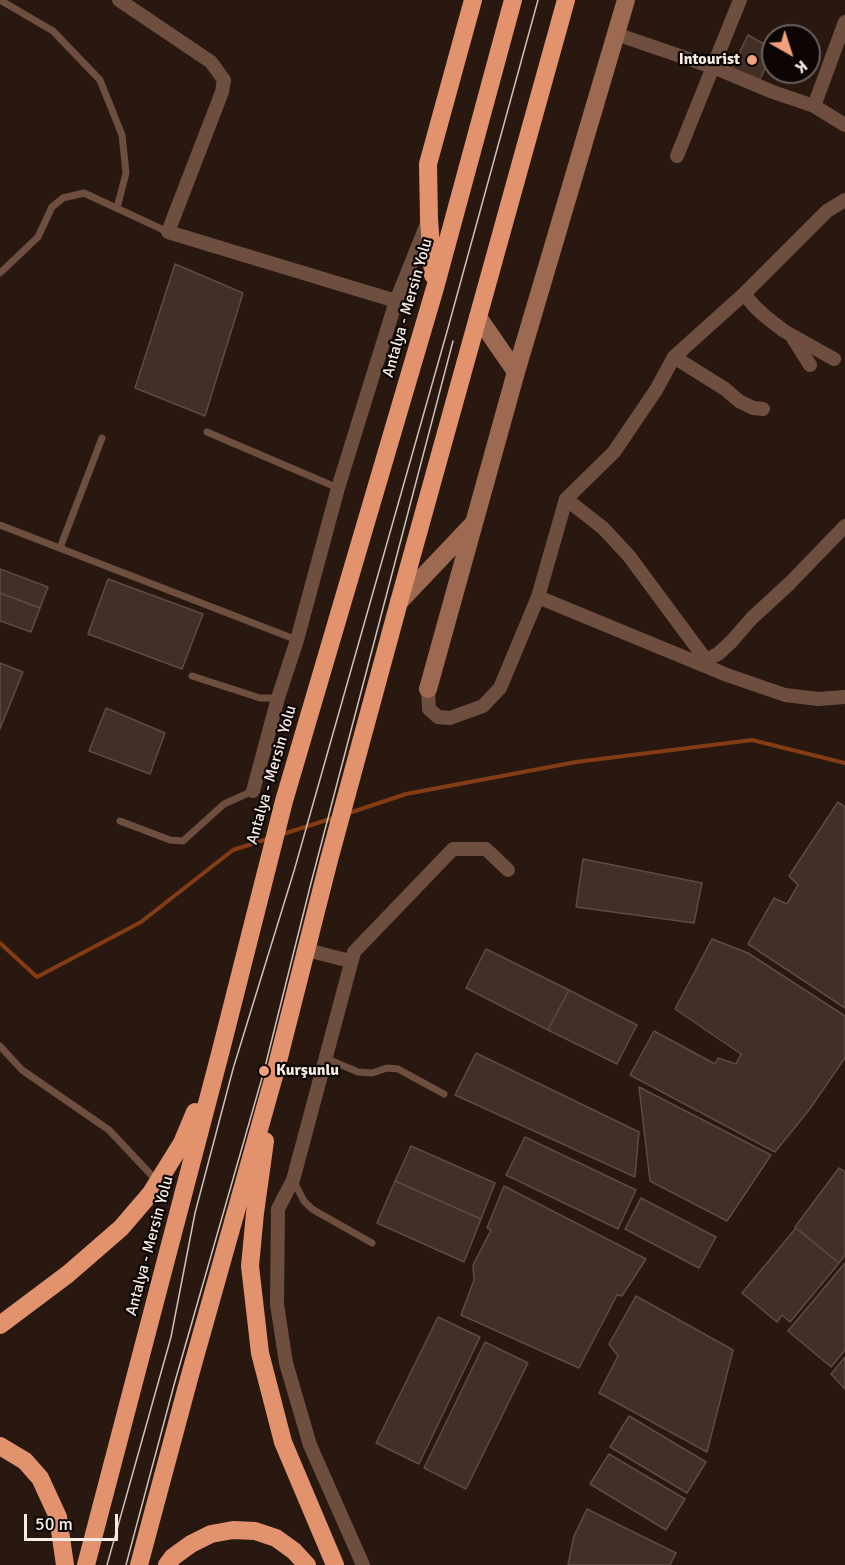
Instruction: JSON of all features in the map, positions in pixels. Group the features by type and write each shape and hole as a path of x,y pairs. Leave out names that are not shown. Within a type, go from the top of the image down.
{"highway":[{"path":"435,288 429,219 428,164 473,0"},
{"name":"Antalya - Mersin Yolu","path":"86,1565 284,801 435,288 513,0"},
{"path":"140,1565 190,1375 276,1069 329,860 399,602 566,0"},
{"path":"0,1324 104,1245 151,1193 182,1143 221,1050"},
{"path":"276,1069 255,1213 250,1266 260,1353 283,1442 335,1565"},
{"path":"0,1446 25,1461 40,1478 58,1517 65,1565"},
{"path":"167,1565 173,1557 191,1544 211,1534 233,1530 255,1531 276,1538 294,1551 307,1565"}],"street":[{"path":"119,0 211,62 225,80 168,232 396,301"},
{"path":"626,0 516,372 428,689 429,709 438,717 450,718 483,706 500,688 538,597 566,499 614,452 656,390 674,357 744,294 827,211 845,200"},
{"path":"677,156 740,0"},
{"path":"814,106 845,22"},
{"path":"616,34 713,67 814,106 845,125"},
{"path":"254,791 338,488 396,301 429,219"},
{"path":"744,294 754,307 789,334 834,359"},
{"path":"478,317 516,372"},
{"path":"789,334 810,365"},
{"path":"674,357 725,389 739,401 753,408 763,408"},
{"path":"566,499 603,528 629,556 703,662"},
{"path":"399,602 476,520"},
{"path":"703,662 718,654 731,642 752,618 790,583 845,526"},
{"path":"538,597 785,694 818,699 845,697"},
{"path":"363,1565 310,1445 286,1363 276,1304 278,1209 293,1180 354,952 453,849 486,849 508,870"},
{"path":"307,950 350,961"}],"lane":[{"path":"0,0 53,31 100,80 122,135 126,173 117,208"},
{"path":"0,273 38,237 52,207 63,198 84,194 168,232"},
{"path":"207,432 338,488"},
{"path":"60,548 102,438"},
{"path":"0,525 297,640"},
{"path":"192,676 260,698 278,698"},
{"path":"120,820 170,840 183,841 224,804 254,791"},
{"path":"0,1046 22,1070 109,1130 158,1182"},
{"path":"325,1058 358,1072 372,1073 387,1068 398,1069 444,1094"},
{"path":"293,1180 304,1201 312,1209 372,1243"}],"building":[{"name":"Intourist","path":"748,35 761,42 759,81 732,68"},
{"path":"175,264 243,293 205,416 135,388"},
{"path":"0,569 48,587 40,608 0,593"},
{"path":"108,579 203,614 182,669 88,634"},
{"path":"0,593 40,608 31,632 0,621"},
{"path":"0,663 23,672 0,729"},
{"path":"106,708 165,733 150,774 89,751"},
{"path":"838,802 845,807 845,1008 748,944 774,898 787,904 798,885 789,876"},
{"path":"583,859 702,883 694,923 576,907"},
{"path":"712,939 748,953 845,1016 845,1058 809,1110 775,1152 630,1075 654,1031 715,1064 718,1058 736,1064 741,1054 675,1009"},
{"path":"486,949 569,990 548,1030 466,988"},
{"path":"569,990 637,1025 617,1064 548,1030"},
{"path":"476,1053 639,1132 635,1177 455,1095"},
{"path":"639,1087 771,1155 727,1221 650,1181"},
{"path":"525,1137 636,1190 618,1229 506,1175"},
{"path":"411,1146 495,1183 481,1219 395,1181"},
{"path":"839,1168 845,1172 845,1255 839,1263 795,1227"},
{"path":"395,1181 481,1219 464,1262 377,1223"},
{"path":"504,1186 646,1259 622,1296 617,1295 579,1368 461,1315 474,1280 473,1265 491,1230 487,1228"},
{"path":"641,1198 716,1237 699,1268 625,1229"},
{"path":"796,1228 839,1263 790,1322 782,1315 777,1322 742,1293"},
{"path":"845,1263 845,1350 831,1367 788,1331"},
{"path":"636,1296 733,1350 707,1452 599,1393 618,1356 609,1344"},
{"path":"438,1317 480,1337 419,1464 376,1443"},
{"path":"485,1342 528,1363 466,1489 424,1468"},
{"path":"845,1357 845,1389 831,1374"},
{"path":"629,1416 706,1462 687,1493 610,1447"},
{"path":"609,1454 685,1499 666,1530 590,1484"},
{"path":"587,1509 676,1553 670,1565 568,1565 574,1536"}],"waterway":[{"path":"349,813 406,794 576,762 752,740 845,763"},
{"path":"280,835 336,817"},
{"path":"0,943 37,977 141,922 233,850 267,839"}],"tram line":[{"path":"107,1565 171,1337 195,1213 233,1069 294,871 448,328 538,0"},
{"path":"126,1565 174,1385 264,1071 453,341"}],"place":[{"name":"Intourist","path":"752,60"},
{"name":"Kurşunlu","path":"264,1071"}]}
